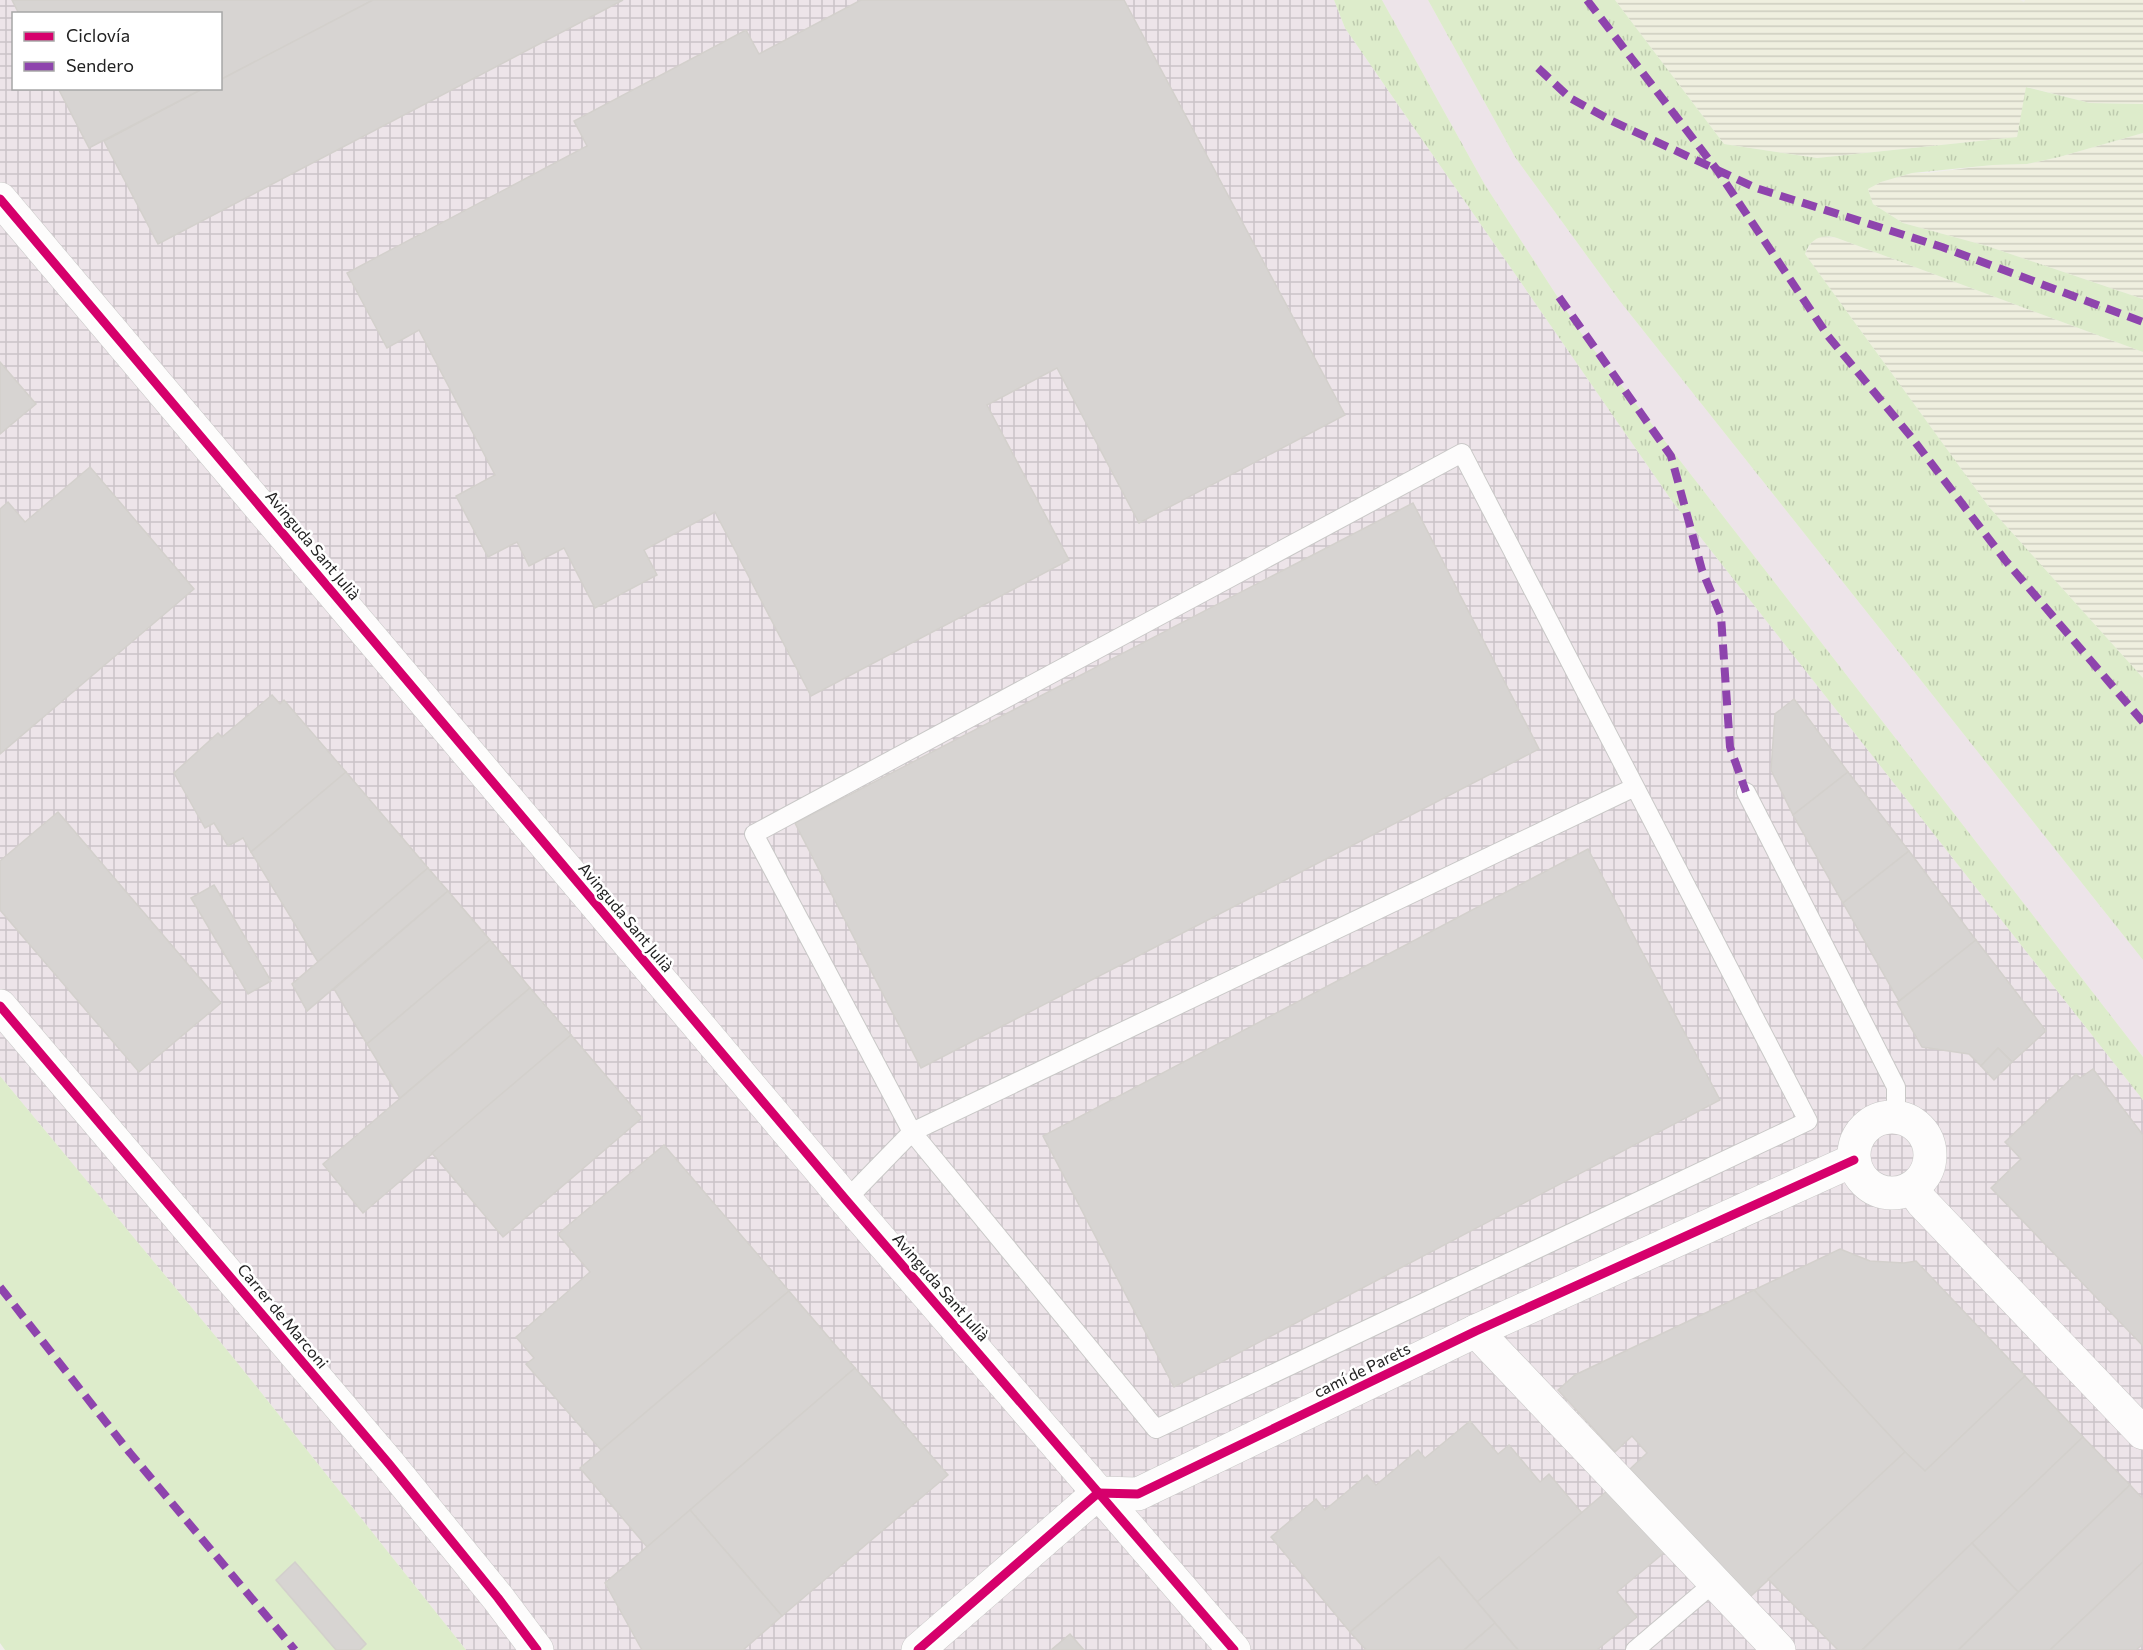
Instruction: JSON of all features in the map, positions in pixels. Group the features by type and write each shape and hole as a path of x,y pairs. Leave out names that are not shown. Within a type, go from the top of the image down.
{"street":[{"name":"Avinguda Sant Julià","path":"0,198 846,1200 1234,1650"},
{"name":"Carrer de Marconi","path":"0,1006 389,1464 498,1598 537,1650"},
{"path":"1896,1117 1908,1120 1918,1127 1927,1139 1930,1155 1929,1167 1921,1180 1912,1188 1891,1194 1879,1191 1867,1184 1858,1173 1854,1160 1860,1134 1881,1119 1896,1117"},
{"name":"camí de Parets","path":"1098,1493 1138,1494 1476,1331 1854,1160"},
{"path":"1912,1188 1922,1202 2143,1433"},
{"path":"1476,1331 1779,1650"},
{"path":"918,1650 1098,1493"}],"lane":[{"path":"1462,453 1808,1121 1156,1429 912,1132 754,834 1462,453"},
{"path":"846,1200 912,1132 1635,787"},
{"path":"1746,792 1896,1088 1896,1117"},
{"path":"1635,1650 1715,1582"}],"shaded area":[{"path":"0,0 1334,0 1345,28 1672,501 2143,1100 2143,1650 466,1650 236,1361 0,1076"},
{"path":"1382,0 1428,0 1515,157 1619,300 2143,960 2143,1057 1581,333 1485,185"}],"green space":[{"path":"1334,0 1382,0 1485,185 1581,333 2143,1057 2143,1100 1672,501 1345,28"},
{"path":"1428,0 1615,0 1724,144 1817,158 2017,137 2026,87 2090,103 2143,104 2143,133 2027,164 1912,173 1881,182 1868,189 1873,204 1903,223 1987,246 2143,299 2143,352 1837,238 1817,238 1810,244 1805,254 1989,507 2143,678 2143,960 1619,300 1515,157"},
{"path":"1615,0 2020,0 2024,2 2025,0 2143,0 2143,104 2090,103 2027,87 2017,137 1817,158 1724,144"},
{"path":"2143,133 2143,299 1987,246 1903,223 1873,204 1868,189 1881,182 1912,173 2027,164"},
{"path":"1821,236 1837,238 2143,352 2143,678 1989,507 1805,254 1813,240"},
{"path":"0,1076 236,1361 466,1650 5,1650 0,1643"}],"building":[{"path":"12,0 373,0 222,79 222,12 18,12"},
{"path":"373,0 623,0 158,244 104,141 200,90 222,90 222,79"},
{"path":"861,0 1124,0 1345,415 1139,523 1057,368 987,405 1069,560 811,696 715,512 644,550 657,575 595,608 564,548 529,566 517,542 488,557 456,496 495,475 419,330 387,348 347,273 587,146 574,121 746,30 759,54"},
{"path":"59,90 200,90 89,148"},
{"path":"0,362 36,404 0,434"},
{"path":"90,467 194,589 0,754 0,509 8,502 25,522"},
{"path":"1413,503 1539,749 921,1068 795,823"},
{"path":"272,695 280,704 284,700 346,772 251,852 243,838 228,846 214,823 205,828 174,773 218,733 222,737"},
{"path":"1794,699 1848,772 1793,815 1771,770 1775,714"},
{"path":"346,772 428,868 318,962 251,852"},
{"path":"1848,772 1909,851 1843,903 1793,815"},
{"path":"58,812 221,1003 139,1072 0,910 0,861"},
{"path":"1588,849 1720,1100 1174,1387 1043,1136"},
{"path":"1909,851 1976,940 1899,1001 1843,903"},
{"path":"428,868 448,891 307,1011 292,984"},
{"path":"214,885 271,981 248,994 191,898"},
{"path":"448,891 490,940 367,1044 334,989"},
{"path":"490,940 530,988 400,1098 367,1044"},
{"path":"1976,940 2046,1031 2012,1062 1998,1048 1981,1066 1969,1054 1922,1047 1897,1003"},
{"path":"530,988 571,1035 363,1213 323,1164"},
{"path":"571,1035 642,1118 503,1237 432,1153"},
{"path":"1998,1048 2012,1062 1994,1080 1981,1066"},
{"path":"2093,1069 2143,1135 2143,1346 1991,1188 2021,1159 2005,1142 2076,1074 2080,1078"},
{"path":"664,1145 789,1291 601,1450 526,1364 534,1358 516,1337 590,1272 558,1234"},
{"path":"1840,1249 1870,1261 1904,1263 1916,1261 2025,1376 1925,1471 1754,1290"},
{"path":"1754,1290 1905,1452 1750,1597 1630,1469 1647,1453 1632,1436 1615,1452 1558,1390 1575,1375"},
{"path":"789,1291 855,1368 647,1547 580,1468"},
{"path":"855,1368 948,1475 782,1616 690,1510"},
{"path":"2025,1376 2083,1437 1862,1650 1838,1650 1768,1579 1905,1452 1925,1471"},
{"path":"1470,1421 1498,1454 1509,1445 1540,1482 1549,1474 1582,1513 1477,1602 1439,1557 1350,1632 1271,1537 1316,1499 1325,1510 1367,1475 1376,1485 1418,1450 1425,1458"},
{"path":"2083,1437 2130,1485 2018,1592 1972,1543"},
{"path":"2130,1485 2143,1499 2143,1562 2050,1650 1958,1650"},
{"path":"1607,1491 1665,1552 1617,1592 1637,1617 1597,1650 1518,1650 1477,1602"},
{"path":"690,1510 782,1616 743,1650 642,1650 605,1583"},
{"path":"1972,1543 2018,1592 1958,1650 1862,1650"},
{"path":"1439,1557 1495,1623 1464,1650 1366,1650 1350,1632"},
{"path":"295,1562 366,1644 360,1650 336,1650 276,1580"},
{"path":"2143,1562 2143,1644 2136,1650 2050,1650"},
{"path":"1495,1623 1518,1650 1464,1650"},
{"path":"1070,1634 1084,1650 1051,1650"}],"marked path":[{"path":"1587,0 1717,170 1828,336 1912,438 2005,560 2143,722"},
{"path":"1538,68 1570,98 1612,121 1756,188 1942,247 2143,322"},
{"path":"1559,297 1671,456 1702,570 1721,616 1730,747 1746,792"},
{"path":"0,1287 130,1453 295,1650"}],"cycle path":[{"path":"0,199 846,1200 1234,1650"},
{"path":"0,1006 389,1464 498,1598 537,1650"},
{"path":"918,1650 1098,1493 1138,1494 1476,1331 1854,1160"}]}
